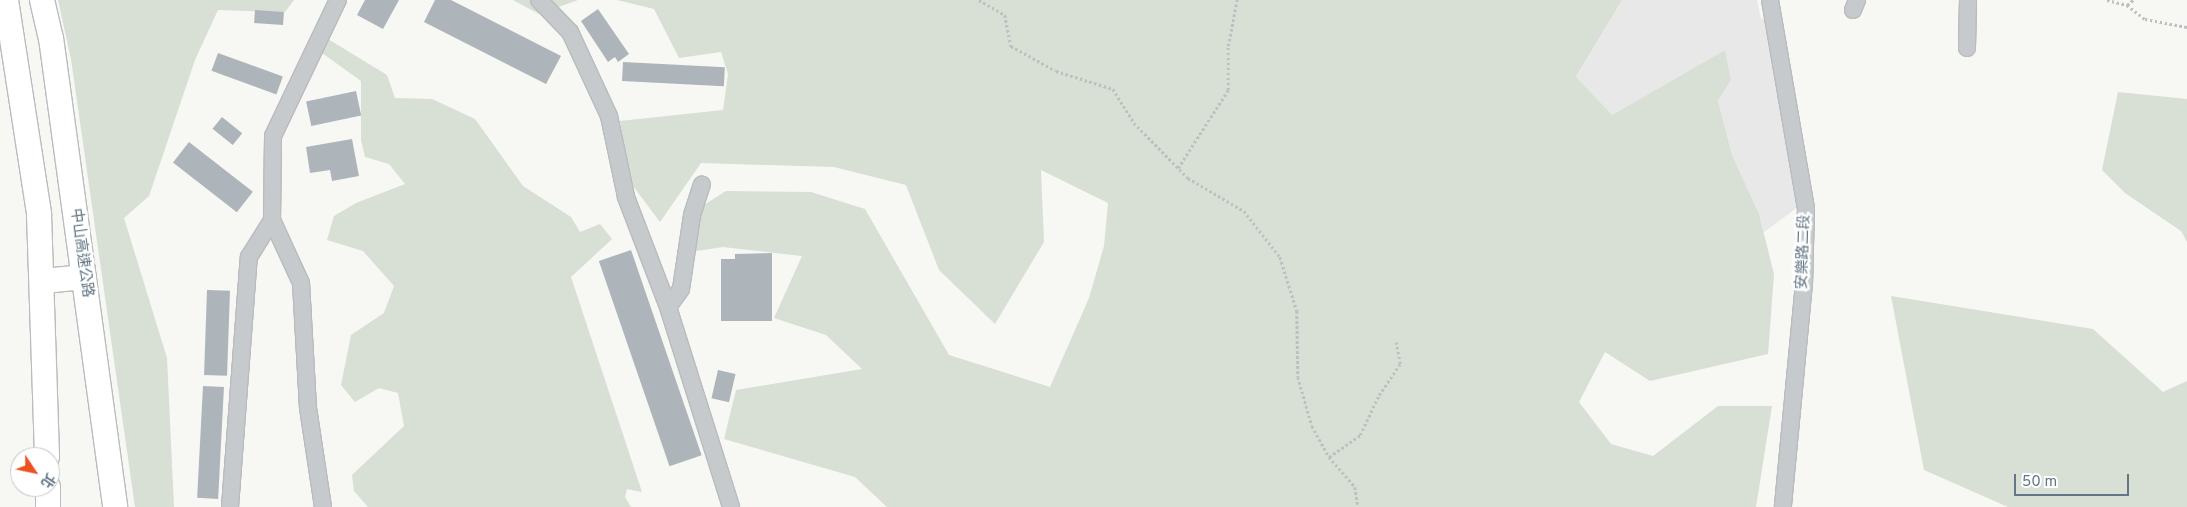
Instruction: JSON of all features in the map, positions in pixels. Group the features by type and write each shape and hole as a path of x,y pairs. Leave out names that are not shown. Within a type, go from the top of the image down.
{"highway":[{"path":"6,0 38,214 44,281 47,447"},
{"name":"中山高速公路","path":"42,0 84,277 114,507"},
{"path":"0,39 26,136"},
{"path":"44,281 84,277"}],"street":[{"path":"323,507 308,408 301,283 272,220 273,136 338,0"},
{"path":"540,0 570,32 606,108 626,198 668,307 731,507"},
{"name":"安樂路二段","path":"1770,0 1806,208 1804,283 1784,507"},
{"path":"1967,48 1968,0"},
{"path":"668,307 681,289 692,215 702,185"},
{"path":"230,507 248,257 272,220"}],"path":[{"path":"979,0 1005,16 1011,46 1056,71 1113,89 1134,124 1178,168 1244,211 1280,257 1297,311 1298,377 1312,426 1329,457 1355,488 1358,507"},
{"path":"1178,168 1228,90 1228,46 1237,0"},
{"path":"2107,0 2127,5 2145,19 2187,27"},
{"path":"2127,5 2133,0"},
{"path":"1329,457 1360,435 1400,364 1396,342"}],"shaded area":[{"path":"58,0 294,0 285,12 218,10 195,60 149,196 124,218 167,358 174,507 135,507 71,59"},
{"path":"513,0 578,0 539,14"},
{"path":"617,0 1622,0 1576,77 1612,115 1725,50 1731,80 1718,101 1732,155 1759,214 1774,274 1768,354 1650,381 1605,352 1579,402 1611,444 1653,456 1718,406 1772,406 1756,507 887,507 855,477 724,439 736,390 862,369 826,335 774,318 802,256 723,247 690,252 688,215 726,191 811,192 865,209 949,355 1050,387 1089,298 1104,246 1108,203 1041,170 1044,242 995,324 939,270 906,185 834,167 701,163 660,222 630,182 620,121 723,110 728,74 721,52 679,58 654,9"},
{"path":"1622,0 1757,0 1761,19 1773,16 1802,204 1764,232 1759,214 1732,155 1718,101 1731,80 1725,50 1612,115 1576,78"},
{"path":"328,39 387,75 395,98 432,99 475,119 523,186 571,217 580,232 600,224 612,239 571,277 642,492 627,489 625,497 631,507 368,507 354,491 352,475 404,426 398,393 379,388 355,402 341,385 351,335 384,313 394,286 363,251 327,240 334,216 356,203 405,184 389,164 365,157 361,140 361,81 322,53"},
{"path":"2118,92 2187,99 2187,242 2181,231 2125,193 2102,170"},
{"path":"1891,296 2093,329 2163,392 2187,381 2187,507 2008,507 1924,470"}],"building":[{"path":"365,0 399,0 383,29 357,15"},
{"path":"435,0 451,0 561,56 546,84 424,22"},
{"path":"598,9 629,54 618,62 615,57 608,62 581,21"},
{"path":"255,10 284,12 283,25 254,23"},
{"path":"218,53 283,77 276,94 212,71"},
{"path":"623,62 725,67 724,86 622,81"},
{"path":"356,91 361,115 311,126 306,102"},
{"path":"222,117 242,133 233,145 213,129"},
{"path":"352,139 359,176 332,181 330,170 310,173 306,147"},
{"path":"189,142 253,192 237,212 173,162"},
{"path":"631,250 702,455 670,466 599,261"},
{"path":"772,253 772,321 721,321 721,259 735,259 735,254"},
{"path":"207,290 230,291 227,376 204,375"},
{"path":"718,370 736,374 729,402 711,398"},
{"path":"203,386 224,387 218,499 197,498"}]}
